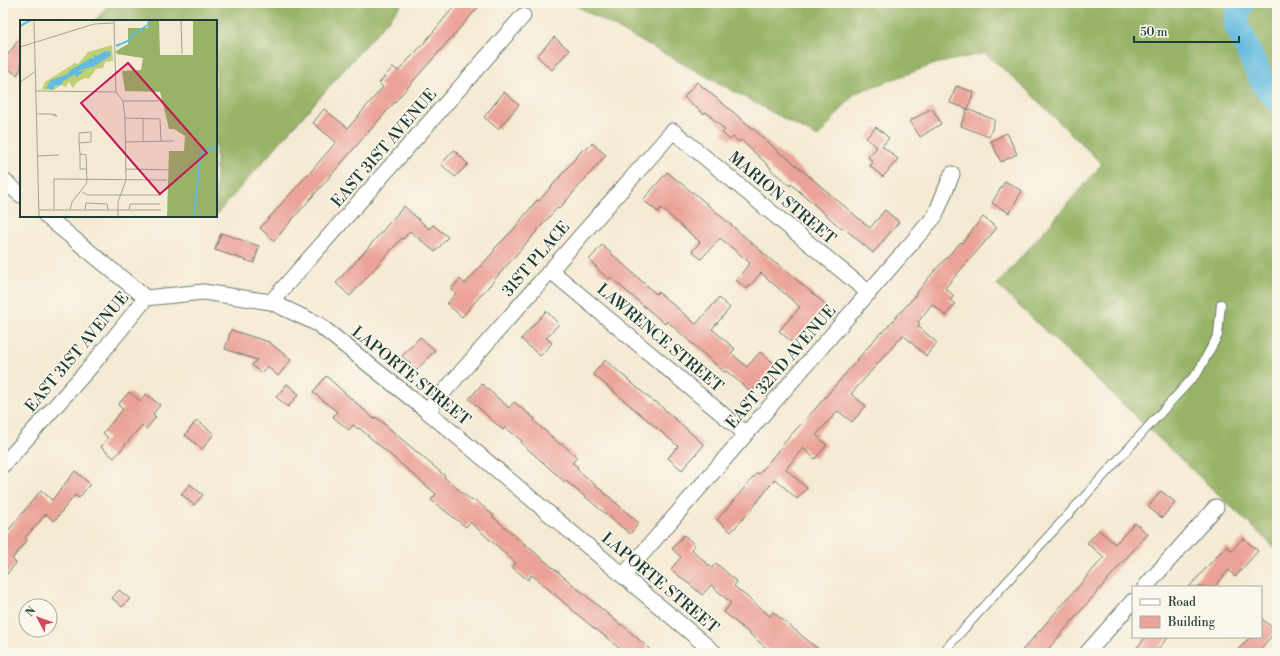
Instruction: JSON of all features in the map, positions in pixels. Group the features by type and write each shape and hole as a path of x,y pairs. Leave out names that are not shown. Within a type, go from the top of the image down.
{"street":[{"name":"EAST 31ST AVENUE","path":"271,302 523,16"},
{"name":"31ST PLACE","path":"427,411 673,131"},
{"name":"MARION STREET","path":"673,131 869,293"},
{"name":"EAST 32ND AVENUE","path":"623,576 934,216 952,174"},
{"path":"3,180 20,194"},
{"path":"47,217 146,298"},
{"name":"LAWRENCE STREET","path":"551,270 746,434"},
{"name":"LAPORTE STREET","path":"146,298 203,292 271,302 318,324 427,411 715,653"},
{"name":"EAST 31ST AVENUE","path":"3,465 92,364 146,298"},
{"path":"1147,586 1216,507"},
{"path":"1088,653 1132,602"}],"lane":[{"path":"942,653 1198,372 1218,335 1221,304"}],"green space":[{"path":"110,3 403,3 217,214 217,20 96,20"},
{"path":"571,3 1277,3 1277,550 997,285 1102,164 1028,91 985,53 935,64 855,93 818,137"}],"building":[{"path":"457,3 482,3 274,241 260,228 336,142 313,123 324,109 348,128 383,87 379,83 393,67 398,71 424,43"},
{"path":"20,37 20,70 17,75 3,65 3,62"},
{"path":"554,37 569,50 552,70 537,56"},
{"path":"697,82 870,228 885,210 899,222 873,253 844,228 842,229 791,184 790,186 770,169 771,168 741,140 739,142 733,137 730,140 722,133 725,130 706,112 704,114 684,97"},
{"path":"956,86 974,92 968,109 950,103"},
{"path":"504,92 519,105 498,129 484,117"},
{"path":"932,108 941,124 920,137 910,121"},
{"path":"967,109 995,120 989,137 961,126"},
{"path":"876,127 889,138 882,146 898,159 883,177 870,166 873,162 868,157 877,147 866,138"},
{"path":"1007,133 1017,154 1001,162 991,141"},
{"path":"592,143 606,155 559,209 557,208 462,317 447,304 456,293 451,289 460,279 465,284 495,250 494,249 513,230 537,200 539,201 584,148 586,150"},
{"path":"454,150 468,164 455,177 441,164"},
{"path":"667,172 693,192 826,305 793,343 779,331 800,307 761,273 747,289 736,280 750,263 720,238 701,259 692,251 700,242 661,208 658,212 643,200"},
{"path":"1005,181 1022,191 1009,213 992,203"},
{"path":"404,206 429,229 433,225 448,237 435,252 410,231 350,296 336,283"},
{"path":"983,217 997,228 945,288 954,296 950,300 955,304 946,316 932,304 918,322 920,324 918,326 937,343 926,356 903,335 851,394 866,406 852,422 838,411 816,435 827,445 815,459 803,448 786,469 807,488 797,499 775,479 751,510 731,532 717,520 757,473 759,474 790,436 881,332 882,333 915,296 936,269 961,242 962,243"},
{"path":"221,233 259,246 254,263 215,250"},
{"path":"602,245 656,294 658,292 696,324 719,298 730,308 712,329 735,349 731,353 747,367 760,352 775,364 751,392 726,371 724,372 667,321 665,324 610,277 609,279 595,267 596,266 589,260"},
{"path":"546,311 559,324 546,338 552,343 540,356 521,339"},
{"path":"231,330 269,342 291,360 278,376 267,366 261,373 252,365 257,360 225,349"},
{"path":"420,337 435,350 417,370 402,356"},
{"path":"605,360 654,402 655,401 704,445 682,470 668,458 678,446 593,374"},
{"path":"326,376 374,419 376,417 472,501 474,499 494,516 493,517 654,653 625,653 537,579 531,575 528,580 512,567 516,563 470,522 466,527 431,500 436,494 359,428 358,429 353,425 349,430 333,417 337,412 313,392"},
{"path":"287,384 299,394 288,407 276,397"},
{"path":"482,384 509,408 514,402 535,419 534,421 561,445 562,444 577,457 572,463 578,467 577,469 639,523 630,534 566,481 565,482 521,443 522,441 505,427 503,430 469,399"},
{"path":"129,392 140,401 146,394 160,405 153,414 156,417 146,429 142,425 114,458 101,447 108,438 103,433 123,409 118,405"},
{"path":"197,420 214,434 202,449 185,435"},
{"path":"75,471 90,484 79,498 75,495 54,521 46,514 25,538 27,540 12,559 16,563 3,579 3,537 41,490 52,500"},
{"path":"190,484 203,495 194,505 181,494"},
{"path":"1161,491 1175,502 1162,518 1148,507"},
{"path":"1135,523 1148,534 1051,646 1044,653 1020,653 1104,557 1087,543 1099,530 1115,544"},
{"path":"684,535 695,545 691,549 712,568 716,563 737,582 734,586 770,616 773,612 823,653 772,653 724,612 731,603 711,585 702,595 686,582 671,569 681,557 672,549"},
{"path":"1243,538 1258,551 1235,577 1229,570 1215,586 1190,586 1226,546 1232,551"},
{"path":"119,590 130,599 122,607 112,598"},
{"path":"1262,619 1276,631 1257,653 1235,653 1249,638 1262,638"},
{"path":"1145,638 1168,638 1154,653 1132,653"}],"waterway":[{"path":"1241,3 1236,24 1263,83 1277,99"}]}
